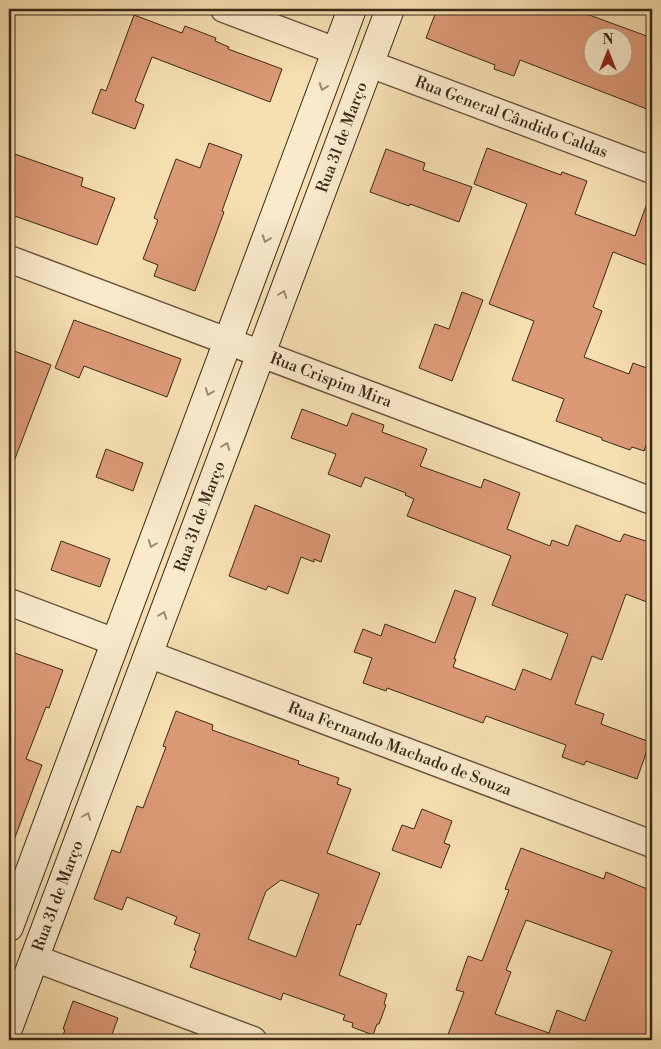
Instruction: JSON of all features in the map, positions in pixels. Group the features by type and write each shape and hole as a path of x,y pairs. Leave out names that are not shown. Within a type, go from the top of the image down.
{"main road":[{"name":"Rua 31 de Março","path":"9,927 352,9"},
{"name":"Rua 31 de Março","path":"9,1026 390,9"}],"street":[{"path":"224,9 336,51"},
{"name":"Rua General Cândido Caldas","path":"370,64 652,170"},
{"name":"Rua Crispim Mira","path":"9,259 652,501"},
{"path":"9,602 115,642"},
{"name":"Rua Fernando Machado de Souza","path":"148,654 652,844"},
{"path":"34,958 253,1040"}],"building":[{"path":"437,9 573,9 625,28 584,28 584,78 634,78 634,31 652,38 652,111 520,60 514,76 494,69 495,65 426,38"},
{"path":"134,15 182,33 185,26 216,38 215,41 229,47 228,49 282,69 270,102 152,57 135,101 144,105 135,129 92,113 101,89 106,91"},
{"path":"209,143 242,155 222,211 224,212 195,291 154,276 158,265 143,259 158,220 154,218 176,159 200,168"},
{"path":"487,148 561,175 562,172 587,181 575,214 635,236 650,195 652,196 652,267 613,252 593,307 602,311 584,357 629,374 633,363 652,370 652,392 646,409 652,412 652,429 644,451 632,447 630,450 556,421 564,399 512,380 534,321 489,304 527,204 474,184"},
{"path":"386,149 425,163 423,170 472,187 459,222 370,192"},
{"path":"9,152 83,178 81,186 115,198 97,245 9,214"},
{"path":"462,292 483,300 452,381 419,368 435,324 449,329"},
{"path":"74,320 181,359 167,397 84,366 79,378 55,368"},
{"path":"9,349 51,365 11,469 9,469"},
{"path":"302,409 347,426 352,413 384,425 382,432 427,449 420,466 481,488 484,479 520,493 507,529 550,546 552,540 568,546 576,525 620,542 624,534 652,543 652,604 626,594 602,660 592,656 575,704 604,714 601,724 650,742 637,779 586,761 584,765 562,757 566,745 486,716 483,723 387,688 386,691 363,683 372,658 354,652 363,629 381,636 385,624 435,643 455,590 476,598 454,659 456,659 453,667 515,690 523,669 551,680 568,634 492,605 511,556 407,516 414,499 405,495 406,493 365,477 361,487 328,474 336,454 291,438"},
{"path":"106,449 143,463 133,491 96,477"},
{"path":"255,505 330,535 321,562 314,559 314,562 301,557 288,594 268,586 266,590 229,576"},
{"path":"61,541 110,559 100,587 51,570"},
{"path":"9,651 63,670 49,708 46,707 26,759 42,765 11,848 9,847"},
{"path":"176,711 213,725 212,730 299,761 298,764 339,778 337,784 351,789 327,853 380,873 360,925 357,924 339,975 387,994 384,1004 386,1005 373,1035 352,1027 353,1023 343,1020 345,1015 283,993 281,1000 190,967 200,934 174,924 177,917 127,897 122,910 94,899 112,850 120,853 137,806 143,808 166,747 163,746","holes":["281,880 319,894 296,957 248,939 266,891"]},
{"path":"422,809 452,821 444,843 450,845 441,868 392,850 402,825 414,829"},
{"path":"521,848 604,879 606,872 652,891 652,1040 446,1040 464,992 456,990 468,956 482,961 509,890 505,889","holes":["526,920 612,951 585,1021 557,1010 549,1033 495,1014 511,972 506,970"]},
{"path":"73,1001 118,1018 110,1040 61,1040"}]}
